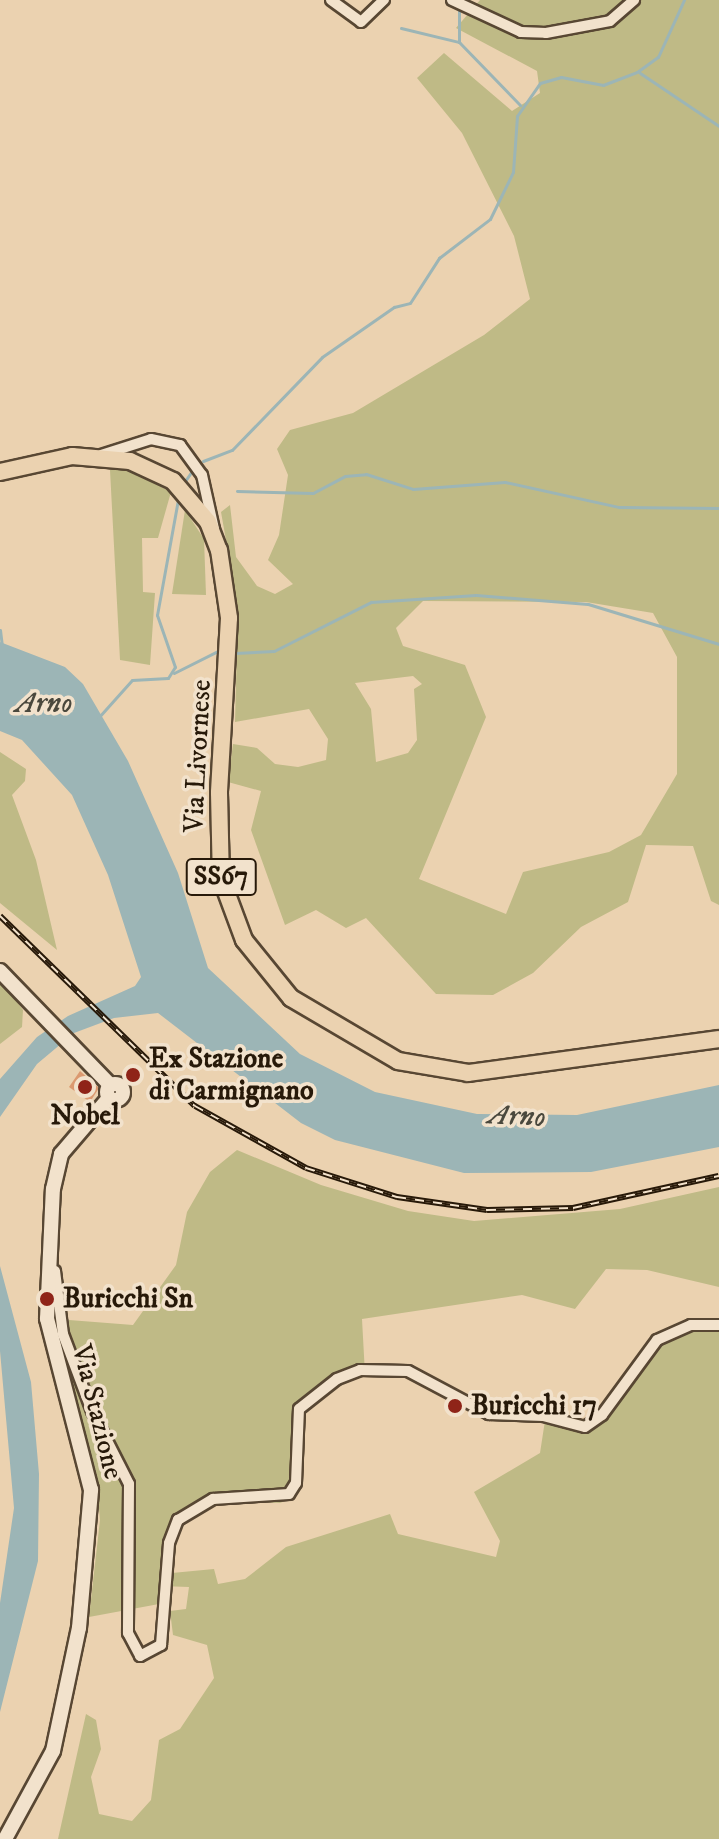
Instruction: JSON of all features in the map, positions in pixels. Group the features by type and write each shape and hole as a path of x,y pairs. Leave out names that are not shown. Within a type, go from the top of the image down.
{"main road":[{"name":"Via Livornese","path":"0,472 101,455 130,461 173,481 193,499 215,539 229,618 219,793 221,878 244,940 273,981 359,1043 434,1070 500,1071 719,1039"}],"street":[{"path":"331,0 361,22 384,0"},
{"path":"452,0 521,32 546,33 610,21 634,0"},
{"path":"101,455 151,439 180,445 213,502 215,539"},
{"name":"Via Stazione","path":"0,971 86,1057 109,1092 73,1137 55,1173 54,1260 47,1319 85,1450 92,1515 79,1628 53,1751 5,1839"},
{"path":"54,1260 63,1334 92,1411 129,1484 128,1633 140,1656 161,1645 169,1543 178,1520 213,1499 289,1494 296,1483 299,1409 337,1379 369,1369 408,1371 489,1414 543,1416 585,1427 602,1415 657,1340 691,1325 719,1325"}],"shaded area":[{"path":"480,0 719,0 719,905 711,901 693,846 646,845 628,902 581,927 533,973 493,995 436,994 366,918 346,928 316,910 285,925 251,830 261,791 228,782 233,744 257,748 275,764 298,767 326,760 328,739 309,709 235,722 238,608 221,512 230,505 236,557 257,586 275,594 293,584 268,560 279,535 288,475 277,449 290,430 353,413 484,335 530,299 514,236 462,133 417,78 444,53 512,111 540,93 537,71 456,28","holes":["423,601 586,602 653,613 677,657 677,774 641,835 609,852 523,872 506,914 419,879 486,717 465,665 403,646 396,628","413,676 422,684 414,689 417,740 408,753 376,762 371,709 355,683"]},
{"path":"126,469 171,492 158,538 142,538 143,592 155,593 150,665 120,660 110,470"},
{"path":"185,510 204,539 206,595 172,594"},
{"path":"0,752 26,769 25,781 12,795 36,860 57,950 0,903"},
{"path":"0,979 23,1010 22,1027 0,1044"},
{"path":"237,1150 321,1185 408,1211 474,1221 620,1209 719,1187 719,1287 647,1270 606,1269 575,1309 522,1295 362,1319 365,1374 322,1394 302,1412 295,1497 280,1503 227,1501 188,1516 179,1528 172,1573 214,1569 218,1584 245,1579 286,1547 390,1514 398,1534 496,1557 500,1541 474,1492 540,1453 546,1414 580,1422 598,1414 644,1347 669,1327 719,1320 719,1839 58,1839 86,1714 96,1720 101,1749 91,1777 99,1814 132,1821 151,1800 159,1740 180,1729 214,1678 207,1645 173,1635 170,1611 186,1609 189,1587 160,1586 159,1604 89,1617 100,1520 96,1472 65,1369 69,1320 133,1325 176,1265 187,1212 210,1172"}],"water":[{"name":"Arno","path":"0,642 65,667 83,684 128,761 178,873 208,968 300,1054 375,1092 477,1114 577,1115 719,1085 719,1147 591,1172 464,1173 335,1140 301,1123 158,1013 114,1018 74,1033 37,1064 0,1117 0,1079 37,1037 68,1016 135,986 141,977 108,875 72,795 22,740 0,731"},
{"path":"0,1266 31,1382 39,1474 38,1561 0,1712 0,1603 14,1508 0,1351"}],"building":[{"name":"Nobel","path":"80,1071 99,1088 90,1102 69,1087"}],"waterway":[{"path":"203,461 232,450 322,357 394,307 410,303 439,258 490,219 513,172 517,116 540,83 561,77 603,85 637,72 658,57 684,0"},
{"path":"459,7 459,42 520,105"},
{"path":"401,28 459,42"},
{"path":"640,73 719,126"},
{"path":"185,481 194,468"},
{"path":"237,491 313,493 345,476 366,474 413,489 505,482 619,507 719,508"},
{"path":"98,718 132,680 168,678 175,667 157,615 178,499"},
{"path":"235,653 274,651 371,602 476,595 588,604 719,644"},
{"path":"0,630 2,646"},
{"path":"174,673 220,650"}],"railway":[{"path":"0,916 195,1106 306,1168 397,1197 487,1210 573,1208 719,1176"}],"place":[{"name":"Ex Stazione di Carmignano","path":"133,1075"},
{"name":"Nobel","path":"85,1087"},
{"name":"Buricchi Sn","path":"47,1299"},
{"name":"Buricchi 17","path":"455,1406"}]}
